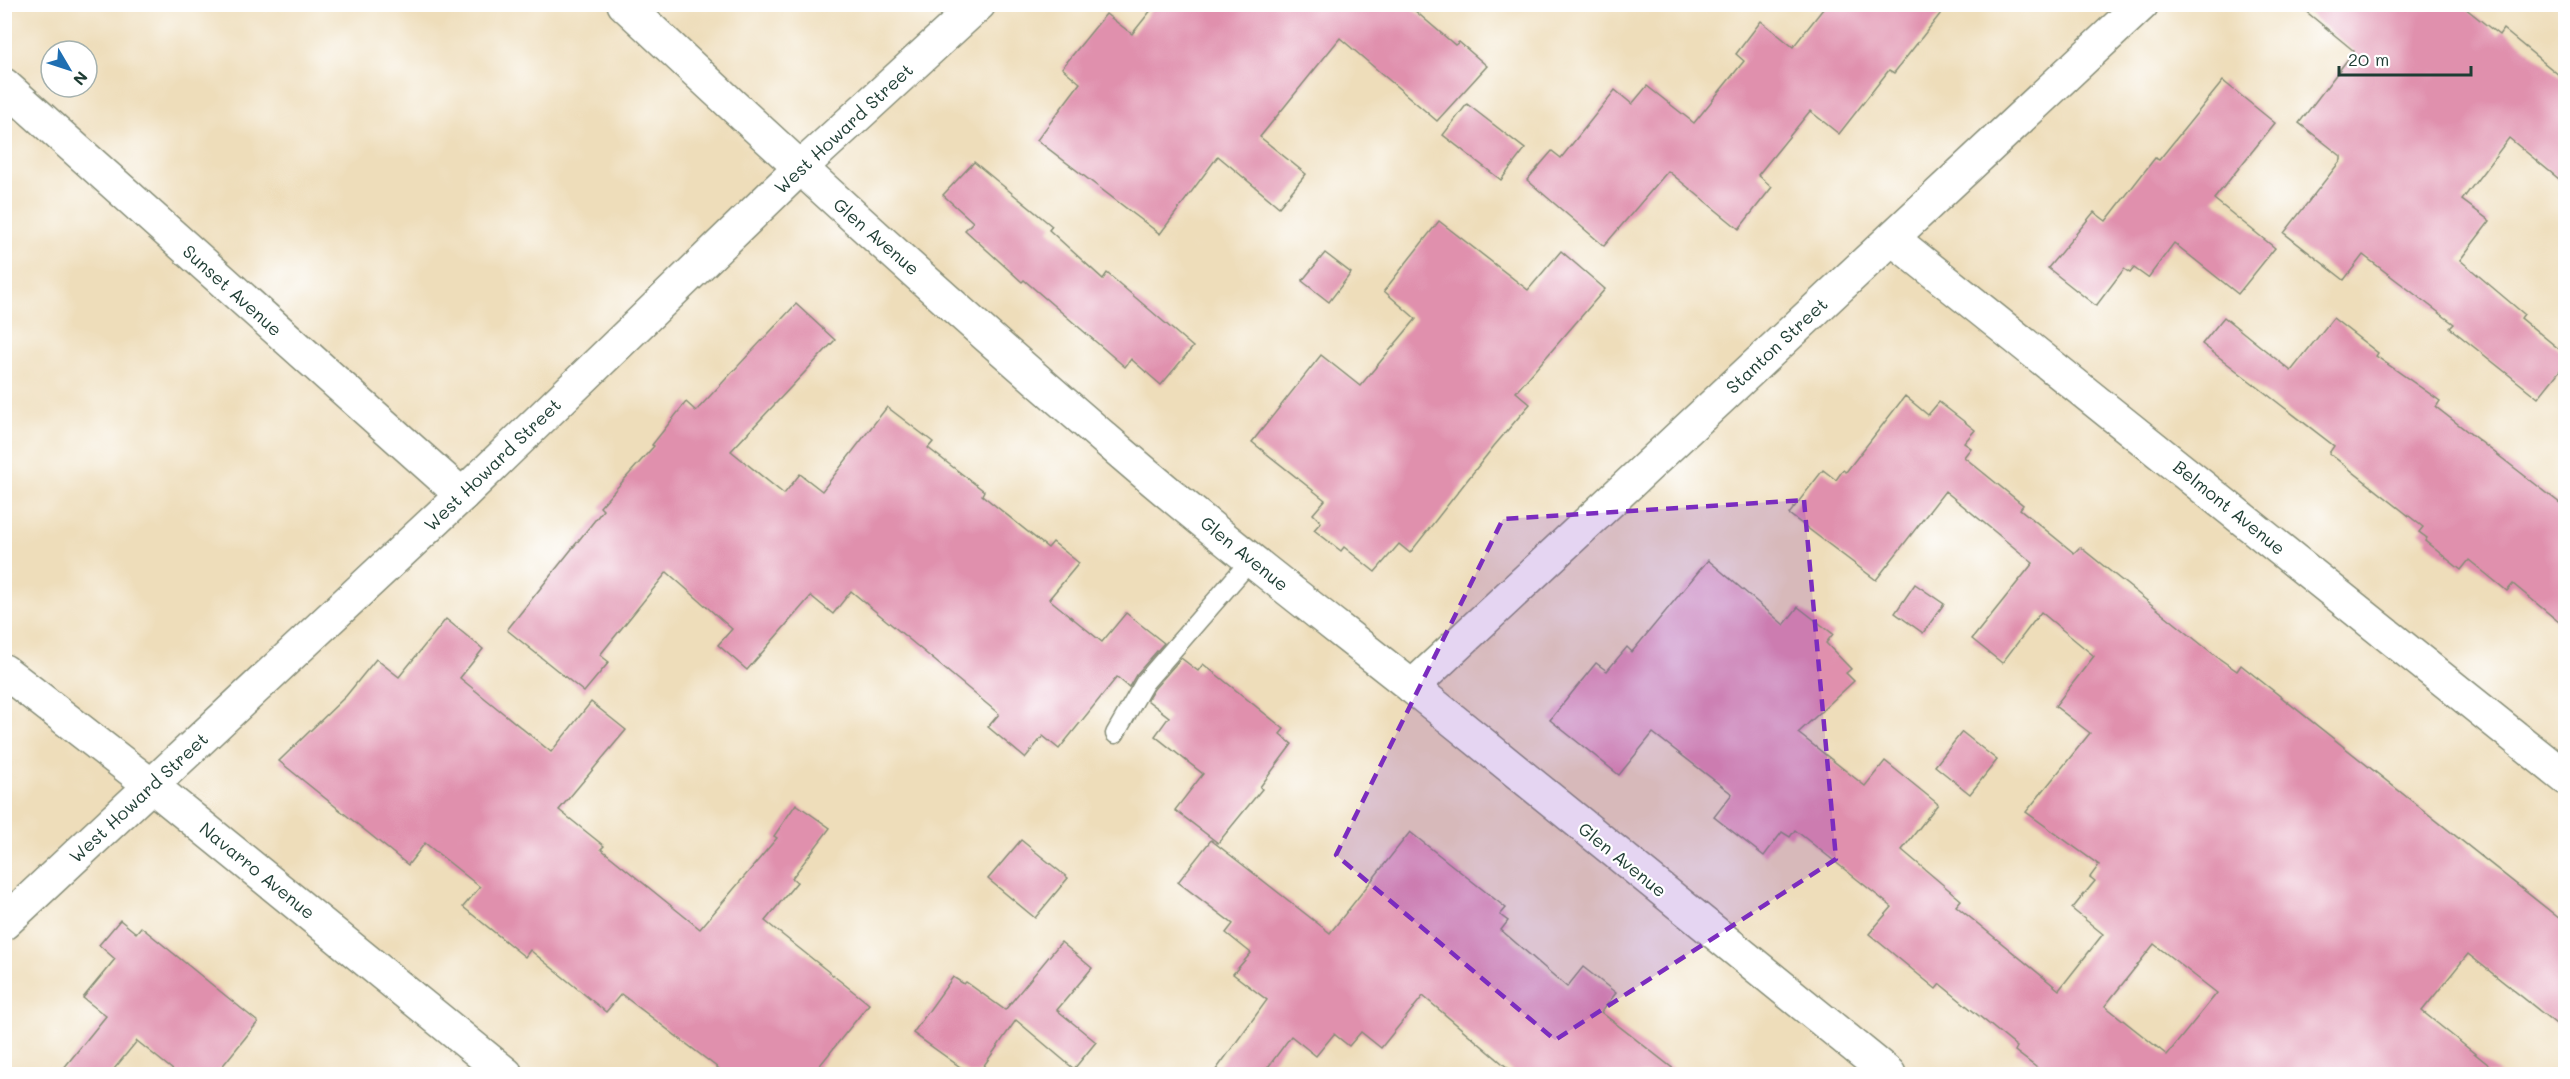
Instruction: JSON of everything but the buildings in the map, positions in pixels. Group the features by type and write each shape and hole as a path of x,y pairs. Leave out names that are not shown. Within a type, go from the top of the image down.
{"street":[{"name":"Glen Avenue","path":"624,4 800,169 1117,449 1251,560 1412,687 1700,924 1889,1074"},
{"name":"West Howard Street","path":"4,923 462,495 800,169 979,4"},
{"name":"Stanton Street","path":"1412,687 2142,4"},
{"name":"Sunset Avenue","path":"4,85 462,495"},
{"name":"Belmont Avenue","path":"1893,239 2565,778"},
{"name":"Navarro Avenue","path":"4,671 152,786 506,1074"}],"lane":[{"path":"1115,734 1145,682 1251,560"}],"highlighted area":[{"path":"1804,500 1836,859 1555,1040 1336,855 1503,519"}]}
